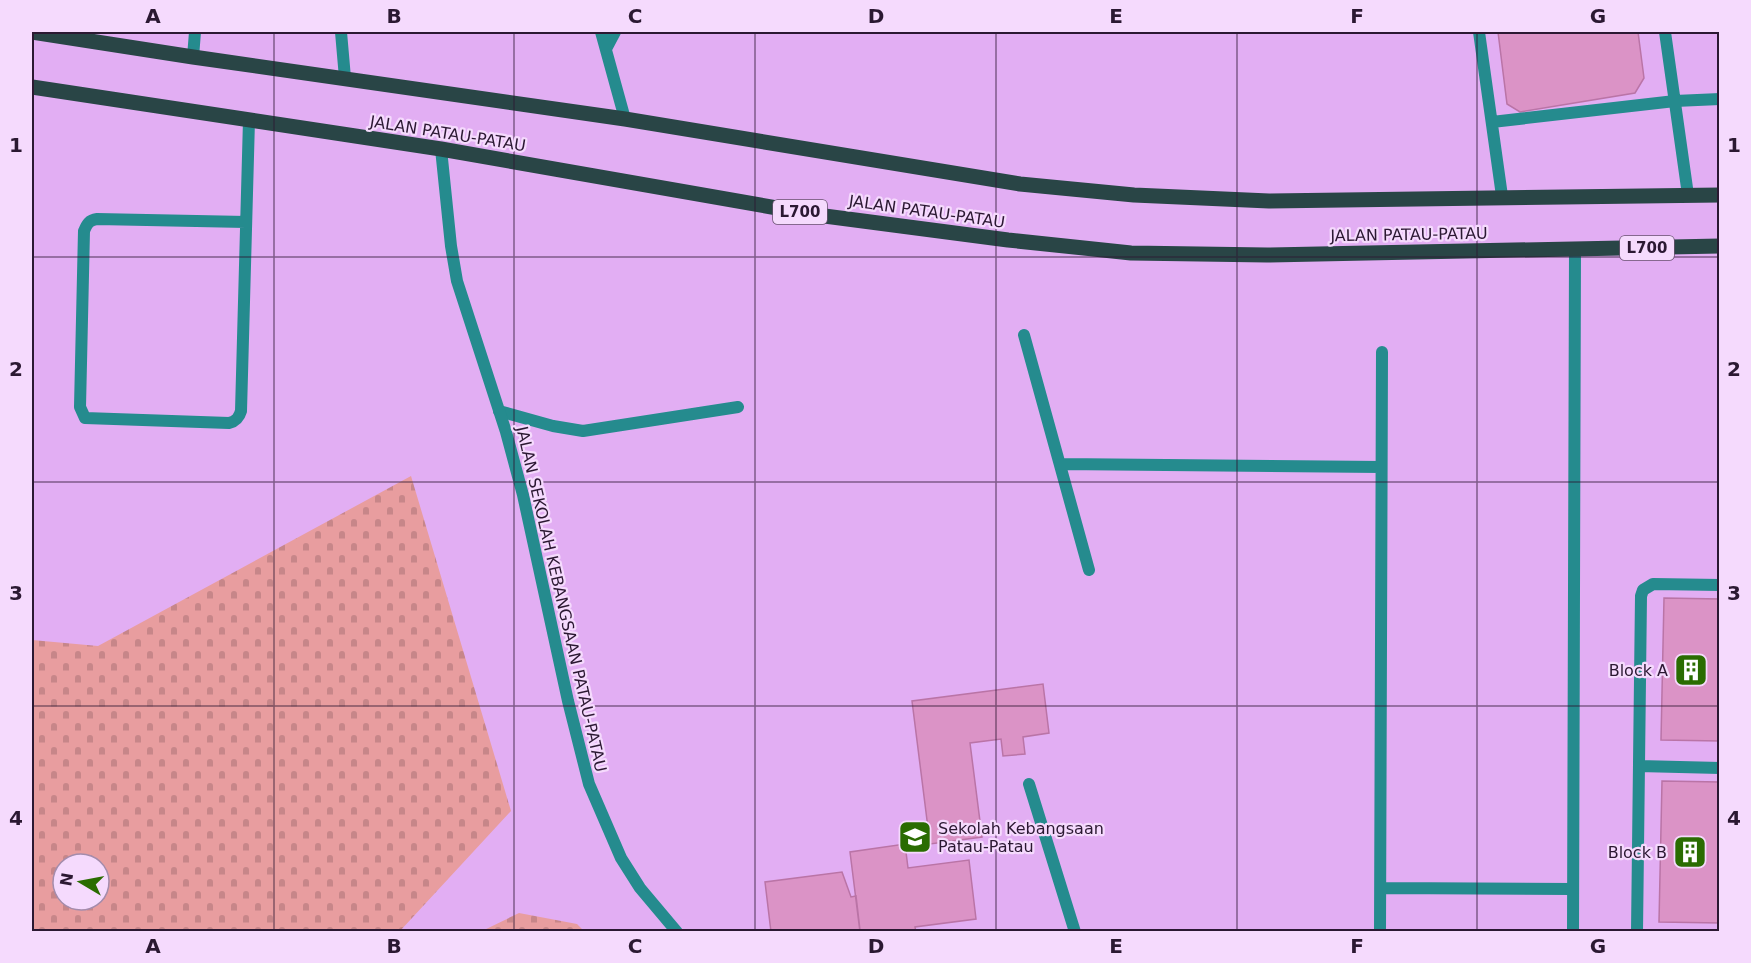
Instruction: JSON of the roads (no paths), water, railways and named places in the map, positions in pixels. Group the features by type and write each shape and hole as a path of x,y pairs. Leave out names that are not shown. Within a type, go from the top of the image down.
{"main road":[{"path":"32,32 626,119 1020,184 1134,195 1269,201 1502,196 1575,198 1719,195"},
{"name":"JALAN PATAU-PATAU","path":"32,87 441,149 817,215 1008,240 1131,253 1267,255 1719,246"}],"street":[{"path":"194,57 195,32"},
{"path":"340,32 345,78"},
{"path":"601,32 626,119"},
{"path":"606,49 615,32"},
{"path":"1479,32 1502,196"},
{"path":"1665,32 1688,195"},
{"path":"1492,122 1675,101 1719,99"},
{"path":"246,222 97,219 91,220 86,225 84,231 80,407 86,418 229,423 240,417 242,411 249,120"},
{"name":"JALAN SEKOLAH KEBANGSAAN PATAU-PATAU","path":"441,149 457,281 499,411 523,495 568,701 589,784 621,858 640,888 676,932"},
{"path":"1573,932 1575,249"},
{"path":"1024,335 1089,570"},
{"path":"1380,932 1382,352"},
{"path":"499,411 553,426 583,431 738,407"},
{"path":"1060,464 1381,467"},
{"path":"1637,932 1641,596 1643,590 1653,584 1719,585"},
{"path":"1639,766 1719,768"},
{"path":"1029,784 1075,932"},
{"path":"1380,888 1573,889"}],"place":[{"name":"Block A","path":"1691,670"},
{"name":"Sekolah Kebangsaan Patau-Patau","path":"915,837"},
{"name":"Block B","path":"1690,852"}]}
